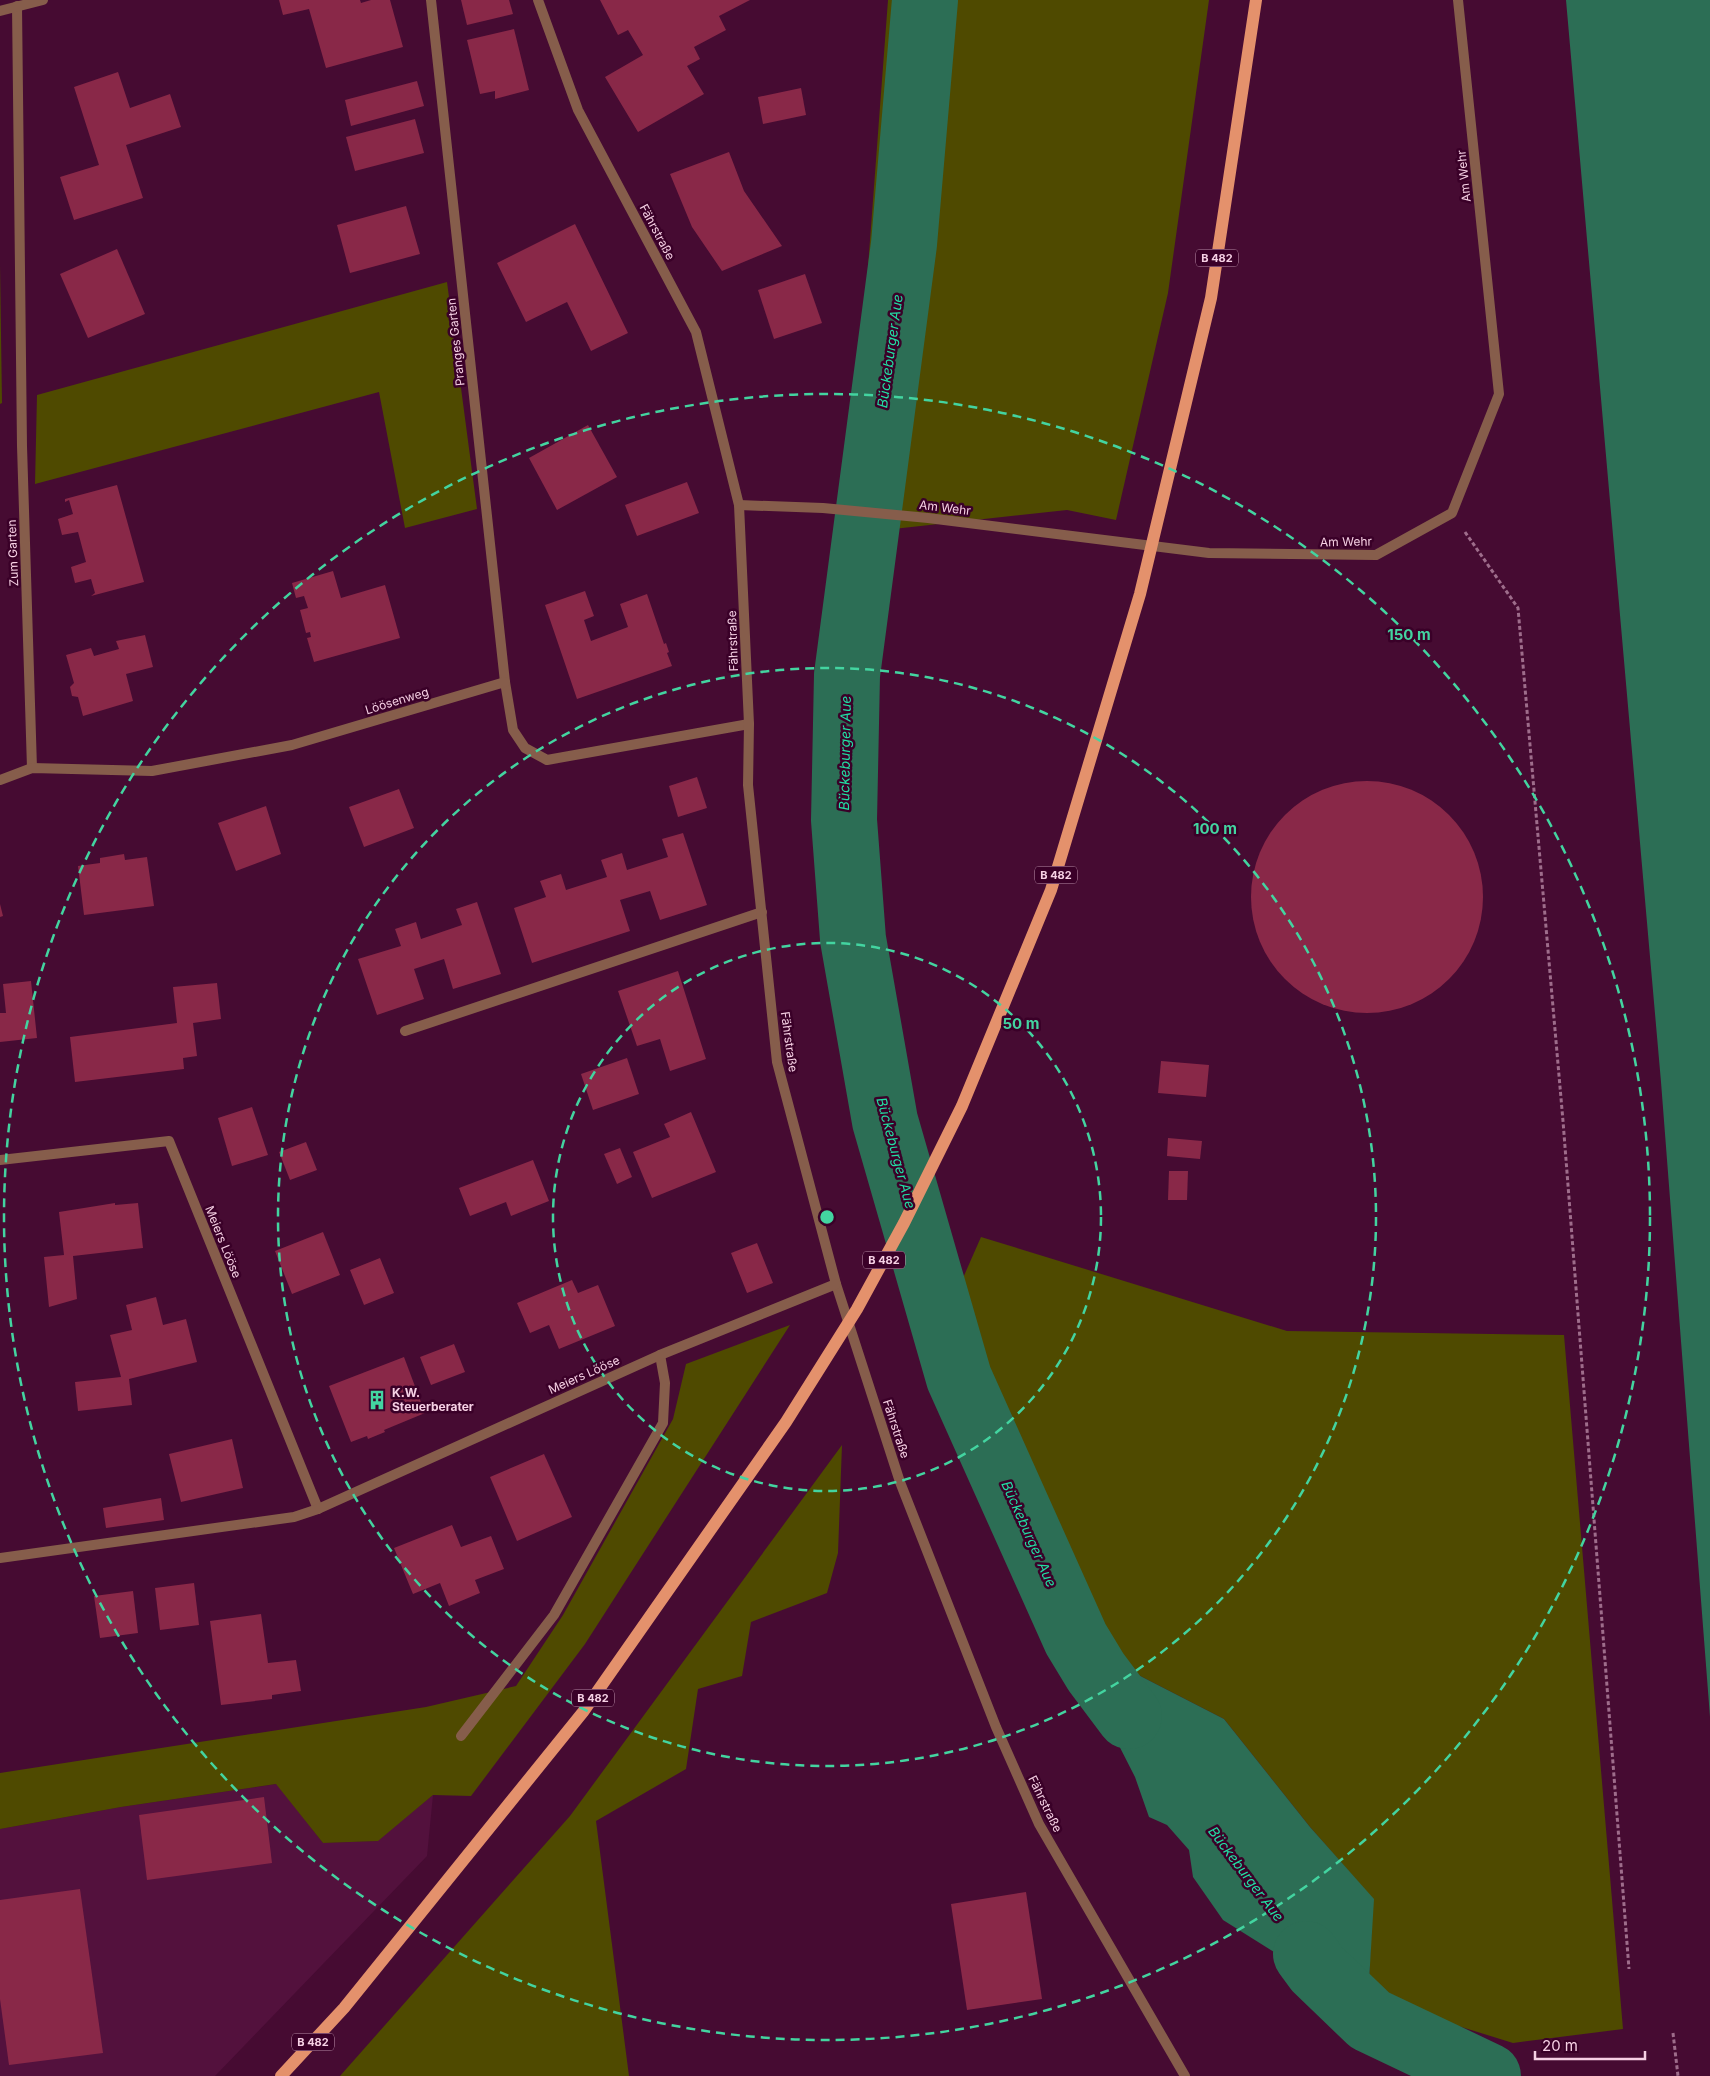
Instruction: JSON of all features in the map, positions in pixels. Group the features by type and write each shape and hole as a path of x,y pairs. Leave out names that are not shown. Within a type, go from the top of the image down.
{"main road":[{"name":"B 482","path":"282,2076 344,2008 583,1712 786,1422 857,1310 962,1106 1051,890 1140,594 1211,298 1256,0"}],"street":[{"path":"0,11 43,0"},
{"name":"Pranges Garten","path":"431,0 505,682"},
{"name":"Fährstraße","path":"538,0 578,110 696,332 739,505 749,724 748,785 776,1062 836,1284 900,1482 996,1727 1039,1824 1185,2076"},
{"name":"Am Wehr","path":"739,505 823,508 928,518 1209,553 1376,555 1452,513 1499,394 1458,0"},
{"name":"Zum Garten","path":"17,6 22,446 32,768"},
{"path":"505,682 514,730 525,748 547,760 749,724"},
{"name":"Löösenweg","path":"0,780 32,768 152,771 292,745 505,682"},
{"path":"405,1030 762,912"},
{"name":"Meiers Lööse","path":"0,1160 170,1141 318,1509"},
{"name":"Meiers Lööse","path":"0,1558 294,1517 318,1509 660,1355 836,1284"},
{"path":"461,1736 554,1616 663,1423 665,1383 660,1355"}],"path":[{"path":"1452,513 1518,608 1563,1121 1629,1970"},
{"path":"1674,2033 1678,2076"}],"shaded area":[{"path":"888,0 1209,0 1168,293 1116,520 1067,510 848,534"},
{"path":"0,264 2,403 0,404"},
{"path":"447,282 477,509 405,528 379,392 35,484 37,395"},
{"path":"981,1237 1287,1331 1564,1335 1623,2029 1513,2043 1368,1998 1373,1899 1310,1827 1224,1719 1113,1662 1044,1546 952,1303"},
{"path":"790,1325 585,1644 471,1796 433,1795 378,1841 323,1843 276,1784 121,1807 0,1829 0,1773 426,1707 516,1686 563,1615 673,1419 686,1364"},
{"path":"842,1445 838,1553 827,1593 751,1622 742,1676 698,1689 686,1769 596,1821 629,2076 340,2076 570,1816"},
{"path":"277,1784 323,1843 377,1841 433,1795 427,1856 215,2076 0,2076 0,1829 121,1807"}],"water":[{"path":"1566,0 1710,0 1710,1717 1661,1082"},
{"path":"1076,1639 1113,1662 1224,1719 1310,1827 1374,1899 1368,1998 1370,2020 1337,2012 1279,1955 1223,1920 1193,1877 1189,1850 1167,1825 1149,1817 1135,1777 1109,1726 1059,1651"}],"building":[{"path":"279,0 360,0 361,3 371,0 390,0 403,47 326,68 309,9 283,15"},
{"path":"461,0 509,0 513,14 467,25"},
{"path":"600,0 750,0 719,16 726,30 694,47 700,59 687,66 704,94 638,132 605,77 643,55 628,30 618,35"},
{"path":"514,29 529,90 495,99 495,91 480,94 467,40"},
{"path":"118,72 130,108 170,94 181,127 126,145 143,198 74,220 60,177 99,165 74,87"},
{"path":"417,81 424,106 351,126 345,100"},
{"path":"801,88 806,115 763,124 758,97"},
{"path":"415,119 424,153 355,171 346,137"},
{"path":"729,152 744,191 782,246 722,271 692,227 670,174"},
{"path":"406,206 420,254 350,273 337,225"},
{"path":"575,224 628,333 591,351 567,302 526,322 497,263"},
{"path":"117,249 145,314 88,338 60,274"},
{"path":"805,274 822,323 774,339 758,290"},
{"path":"588,425 617,477 557,510 529,458"},
{"path":"687,482 699,513 637,536 625,505"},
{"path":"117,485 144,582 91,596 95,593 91,579 75,583 71,567 86,562 78,532 62,535 58,519 73,514 69,500 65,502 65,499"},
{"path":"333,571 341,598 385,585 400,638 314,662 307,638 311,637 310,632 306,633 300,610 308,608 304,596 296,598 292,583"},
{"path":"585,591 594,616 584,620 591,641 628,627 620,604 647,594 664,644 666,643 669,652 667,653 672,666 577,699 545,605"},
{"path":"145,635 153,667 126,674 133,701 83,716 78,697 72,696 70,687 74,683 66,655 91,648 94,656 119,649 116,641"},
{"path":"697,777 707,808 678,817 669,786"},
{"path":"1367,781 1390,783 1411,790 1422,795 1449,815 1469,842 1474,853 1481,874 1483,897 1481,920 1474,941 1469,952 1449,979 1422,999 1411,1004 1390,1011 1367,1013 1344,1011 1323,1004 1312,999 1285,979 1265,952 1260,941 1253,920 1251,897 1253,874 1260,853 1265,842 1285,815 1312,795 1323,790 1344,783"},
{"path":"399,789 414,828 364,847 349,807"},
{"path":"266,806 281,854 236,871 218,823"},
{"path":"683,833 707,905 660,920 650,891 620,900 630,931 532,963 514,908 546,897 540,881 561,874 566,890 607,877 601,860 622,853 627,870 668,857 662,839"},
{"path":"124,854 125,860 147,857 154,906 84,915 78,866 100,863 100,858"},
{"path":"477,902 501,974 453,989 444,959 414,969 424,999 377,1015 358,959 401,946 395,929 416,922 421,939 462,925 456,909"},
{"path":"0,904 3,916 0,917"},
{"path":"678,971 706,1059 670,1071 660,1039 637,1046 618,991"},
{"path":"31,981 37,1038 0,1042 0,1013 6,1013 3,984"},
{"path":"217,983 221,1019 193,1023 197,1056 183,1058 184,1069 75,1082 70,1037 177,1023 173,987"},
{"path":"627,1058 639,1094 593,1110 581,1074"},
{"path":"1161,1061 1209,1065 1206,1097 1158,1093"},
{"path":"252,1107 268,1155 232,1166 218,1118"},
{"path":"691,1112 716,1172 652,1198 633,1152 670,1137 664,1124"},
{"path":"1168,1138 1202,1141 1200,1159 1167,1156"},
{"path":"306,1142 317,1170 290,1180 279,1152"},
{"path":"620,1148 632,1177 617,1184 604,1154"},
{"path":"533,1160 549,1201 511,1216 506,1202 470,1216 459,1188"},
{"path":"1169,1171 1188,1171 1187,1200 1168,1200"},
{"path":"115,1203 115,1205 138,1203 143,1248 73,1256 77,1299 49,1307 44,1257 64,1255 59,1212"},
{"path":"323,1232 340,1275 292,1294 275,1251"},
{"path":"757,1243 773,1283 747,1293 731,1253"},
{"path":"380,1258 394,1293 364,1305 350,1270"},
{"path":"572,1280 578,1293 598,1285 615,1326 559,1349 549,1325 530,1333 517,1303"},
{"path":"156,1297 163,1325 186,1319 197,1362 129,1379 132,1405 78,1411 75,1382 121,1377 110,1335 132,1330 126,1305"},
{"path":"454,1344 465,1372 431,1385 420,1357"},
{"name":"K.W. Steuerberater","path":"404,1357 425,1413 384,1430 385,1432 368,1439 367,1436 351,1442 329,1386"},
{"path":"232,1439 243,1488 181,1502 169,1454"},
{"path":"544,1454 572,1517 517,1541 490,1477"},
{"path":"161,1498 164,1520 106,1528 103,1508"},
{"path":"452,1525 461,1547 491,1536 504,1569 475,1580 480,1593 449,1606 440,1583 413,1594 394,1548"},
{"path":"194,1583 199,1625 160,1630 155,1588"},
{"path":"133,1591 138,1633 100,1638 94,1596"},
{"path":"261,1614 268,1663 296,1660 301,1691 272,1695 272,1699 221,1705 210,1621"},
{"path":"264,1797 272,1863 147,1880 139,1815"},
{"path":"80,1889 103,2053 9,2065 0,1999 0,1900"},
{"path":"1026,1892 1042,1999 967,2010 951,1904"}],"waterway":[{"name":"Bückeburger Aue","path":"925,0 904,244 847,675 844,820 853,939 885,1121 959,1378 1076,1639 1096,1672 1129,1716"},
{"name":"Bückeburger Aue","path":"1306,1954 1317,1969 1370,2020 1488,2076"}],"place":[{"name":"K.W. Steuerberater","path":"377,1400"}]}
